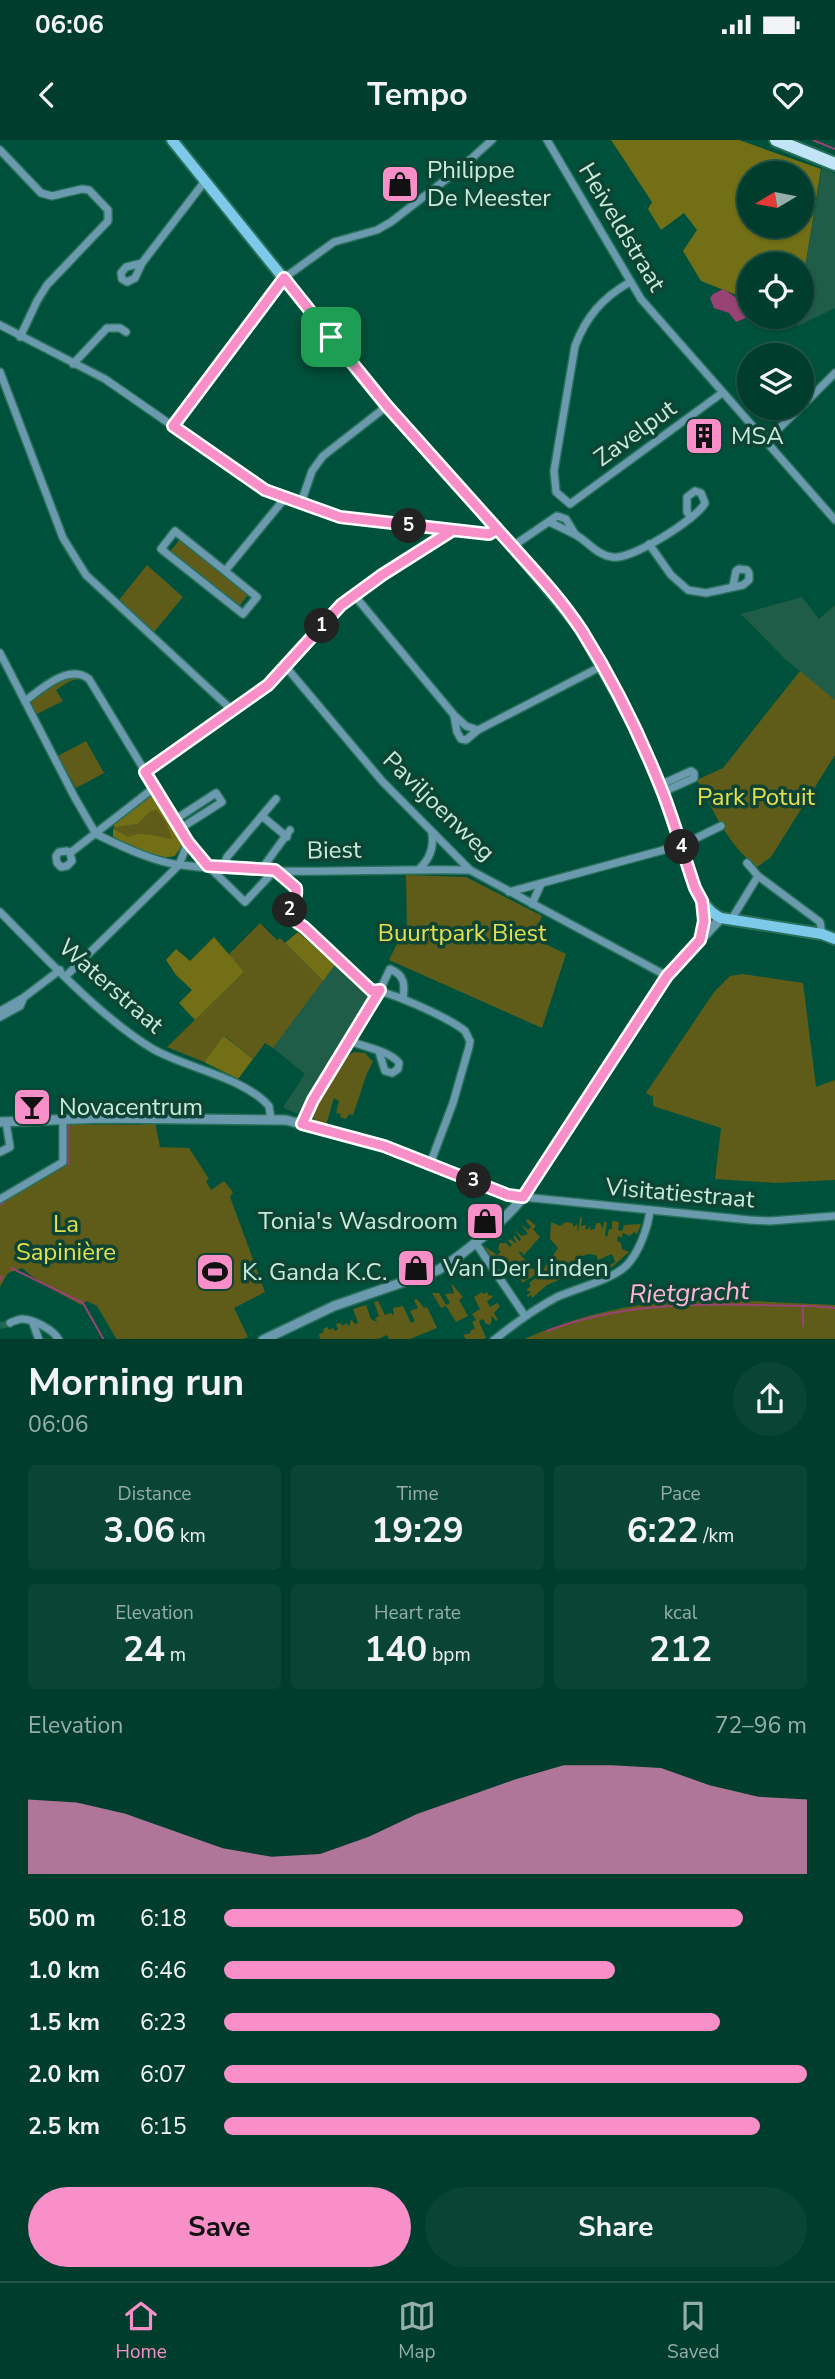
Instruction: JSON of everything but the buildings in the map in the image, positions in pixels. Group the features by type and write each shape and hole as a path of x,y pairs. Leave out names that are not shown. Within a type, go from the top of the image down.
{"main road":[{"path":"172,140 387,406 513,546 580,629 632,721 661,788 695,888 702,901 713,914 726,919 822,934 835,939"},
{"path":"776,140 835,164"}],"street":[{"path":"173,426 284,278 334,242 391,222 492,140"},
{"name":"Heiveldstraat","path":"547,140 641,299 835,520"},
{"path":"0,150 41,193 52,196 82,189 89,190 108,209 108,221 47,285 20,337"},
{"path":"142,263 205,181"},
{"name":"Zavelput","path":"630,282 604,299 590,315 575,346 554,471 556,492 570,504 722,393"},
{"path":"0,325 105,379 249,481 285,498 340,517 489,534 497,529"},
{"path":"73,364 107,328 120,328 126,332"},
{"path":"0,372 63,538 80,567 233,711"},
{"path":"814,394 835,373"},
{"path":"301,503 312,471 323,456 387,406"},
{"path":"765,442 788,420"},
{"path":"225,571 285,498"},
{"path":"513,546 557,516 566,519 575,534"},
{"path":"550,522 575,534 594,550 612,558 632,554 691,517"},
{"path":"145,772 268,685 341,605 453,530"},
{"path":"175,531 225,571 257,597 243,614 161,549 175,531"},
{"path":"649,544 671,575 688,590 706,593 733,586"},
{"path":"354,595 454,715 466,726 478,730"},
{"path":"0,653 96,834"},
{"path":"454,715 457,732 461,739 466,740 478,730 602,666"},
{"name":"Paviljoenweg","path":"286,667 382,781 470,870 667,976"},
{"path":"25,701 66,675 84,675 89,679 188,842 245,902 275,870 296,888 297,897 290,909 294,921 304,927 372,991 380,990 403,999 462,1028 470,1041 453,1103 430,1164"},
{"path":"70,853 155,787"},
{"path":"176,819 216,793 222,802 181,828"},
{"path":"223,868 227,857 276,799"},
{"path":"261,816 288,834 261,870"},
{"path":"509,892 682,845 721,826"},
{"path":"419,869 427,862 434,844 432,833"},
{"name":"Biest","path":"96,834 122,847 179,865 261,870 470,870"},
{"path":"0,1011 63,973 179,865 188,842"},
{"path":"747,863 758,876 820,922 822,934"},
{"path":"263,1339 334,1307 438,1270 510,1212 523,1197 667,976 700,940 726,919 748,893 758,876"},
{"path":"532,904 541,884"},
{"path":"700,940 704,921 702,901"},
{"name":"Waterstraat","path":"0,912 110,1016 152,1048 216,1075 265,1102 269,1106 271,1119"},
{"path":"302,1124 313,1100 390,969 401,975 404,981 403,999"},
{"path":"0,1017 20,1006 23,998"},
{"path":"350,1041 379,1052"},
{"path":"0,1152 10,1147 3,1122 64,1118 271,1119 302,1124 384,1146 508,1195 523,1197"},
{"path":"0,1199 64,1162 64,1118"},
{"name":"Visitatiestraat","path":"523,1197 770,1221 835,1216"},
{"path":"494,1339 553,1299 622,1269 634,1255 648,1222 650,1210"},
{"path":"475,1242 525,1316"},
{"path":"10,1323 21,1319 33,1322 56,1334 59,1339"},
{"path":"33,1322 39,1339"}],"shaded area":[{"path":"611,140 739,140 798,161 737,161 737,238 810,238 808,252 737,252 737,295 701,281 683,251 697,230 684,213 661,230 648,209 652,202"},
{"path":"814,167 821,169 814,212"},
{"path":"822,168 835,174 835,308 814,318 814,252 808,252 810,238 814,238 814,215"},
{"path":"723,289 737,298 737,322 729,313 714,308 710,298"},
{"path":"802,597 819,619 835,605 835,700 784,658 741,614"},
{"path":"154,795 184,841 175,856 160,857 143,852 113,837 113,829 128,837 144,834 172,839 167,824 157,810 151,811 137,824 115,827 114,823 142,800"},
{"path":"298,932 335,965 323,981 285,943"},
{"path":"214,937 244,972 195,1020 179,1003 192,990 176,975 166,960 176,949 190,961"},
{"path":"335,965 372,998 306,1104 297,1114 283,1107 305,1074 273,1048"},
{"path":"224,1036 253,1059 238,1079 204,1062"}],"green space":[{"path":"181,538 249,593 238,608 169,553"},
{"path":"147,565 183,597 154,632 119,600"},
{"name":"Park Potuit","path":"800,671 835,700 835,755 771,857 757,867 729,838 697,780 723,768"},
{"path":"67,677 84,678 70,681 56,690 63,701 37,714 29,699"},
{"path":"86,741 104,773 76,788 58,756"},
{"path":"154,795 181,848 171,856 163,857 113,837 114,823"},
{"name":"Buurtpark Biest","path":"406,875 466,877 542,916 533,938 566,954 542,1028 389,960 407,930"},
{"path":"260,923 277,940 280,938 323,981 273,1048 265,1043 253,1059 225,1036 204,1062 167,1047 244,972 228,955"},
{"path":"743,974 803,983 816,1087 835,1080 835,1180 776,1183 715,1179 721,1128 653,1106 653,1097 646,1093 714,992 730,976"},
{"path":"354,1052 365,1053 373,1062 353,1115 349,1114 346,1119 340,1117 341,1114 336,1113 339,1101 334,1098 326,1125 315,1122 315,1109 348,1056"},
{"name":"La Sapinière","path":"155,1122 160,1147 189,1148 209,1179 206,1181 211,1190 224,1181 233,1192 230,1197 265,1292 234,1308 248,1337 116,1339 97,1306 87,1301 81,1305 43,1284 22,1268 8,1273 0,1287 0,1199 65,1163 66,1124 139,1125"},
{"path":"580,1218 581,1226 586,1225 585,1229 588,1229 591,1225 590,1230 595,1229 596,1223 600,1223 603,1229 604,1222 607,1222 607,1237 609,1229 612,1229 612,1221 619,1222 618,1230 622,1231 624,1225 641,1224 637,1234 634,1232 630,1236 623,1233 622,1238 618,1236 617,1241 621,1243 622,1249 629,1252 611,1268 610,1265 615,1262 612,1254 598,1260 596,1255 588,1254 578,1258 579,1263 574,1265 576,1272 573,1274 572,1266 565,1268 566,1272 560,1275 561,1279 547,1285 532,1298 527,1295 531,1292 526,1290 531,1286 529,1283 537,1277 535,1275 522,1283 517,1267 510,1267 513,1262 510,1263 507,1259 497,1265 484,1246 497,1255 501,1252 498,1249 500,1243 506,1243 510,1247 510,1239 516,1242 513,1237 521,1240 515,1229 521,1236 528,1234 521,1224 528,1230 531,1227 526,1221 528,1219 536,1226 533,1229 540,1237 524,1255 520,1251 519,1253 534,1270 541,1273 558,1248 550,1239 551,1222 560,1226 566,1222 572,1223 574,1227 577,1224 578,1233"},
{"path":"451,1283 463,1297 459,1300 468,1316 456,1322 446,1306 441,1308 432,1293 439,1293 446,1305 450,1303 445,1294 454,1293"},
{"path":"482,1292 492,1295 487,1301 490,1307 497,1303 500,1306 494,1313 498,1320 491,1315 490,1325 483,1319 479,1321 486,1338 466,1339 463,1335 471,1333 475,1328 472,1322 476,1320 472,1314 480,1309 474,1297"},
{"path":"417,1299 424,1308 427,1307 437,1328 410,1339 389,1339 387,1335 378,1339 320,1339 319,1334 324,1332 323,1329 328,1327 329,1330 333,1328 335,1331 338,1329 336,1324 341,1323 342,1326 347,1323 349,1327 351,1319 355,1324 358,1323 353,1309 366,1305 371,1319 377,1322 375,1318 379,1316 374,1302 378,1301 385,1315 391,1313 394,1316 393,1308 403,1306 411,1323 415,1321 410,1311 418,1308 414,1300"},
{"path":"734,1300 835,1305 835,1339 524,1339 556,1326 609,1311 672,1301"}],"waterway":[{"path":"813,140 835,149"},
{"path":"57,1169 68,1164 68,1124"},
{"path":"0,1205 13,1195"},
{"path":"11,1268 83,1303 103,1339"},
{"path":"0,1280 2,1276"},
{"name":"Rietgracht","path":"547,1331 599,1316 652,1307 733,1304 835,1308"},
{"path":"803,1306 803,1326"}],"tunnel":[{"path":"0,1326 10,1323"}],"place":[{"name":"Philippe De Meester","path":"400,184"},
{"name":"MSA","path":"704,436"},
{"name":"Novacentrum","path":"32,1107"},
{"name":"Tonia's Wasdroom","path":"485,1221"},
{"name":"Van Der Linden","path":"416,1268"},
{"name":"K. Ganda K.C.","path":"215,1272"}],"route":[{"path":"331,337 284,278 173,426 265,490 340,517 489,534 493,532 497,529 549,588 580,629 602,666 632,721 660,785 695,888 702,901 704,921 700,940 667,976 523,1197 508,1195 384,1146 302,1124 313,1100 380,990 372,991 304,927 294,921 290,909 297,897 296,888 275,870 208,866 188,842 145,772 268,685 341,605 382,575 453,530 489,534 497,529 387,406 331,337"}]}
